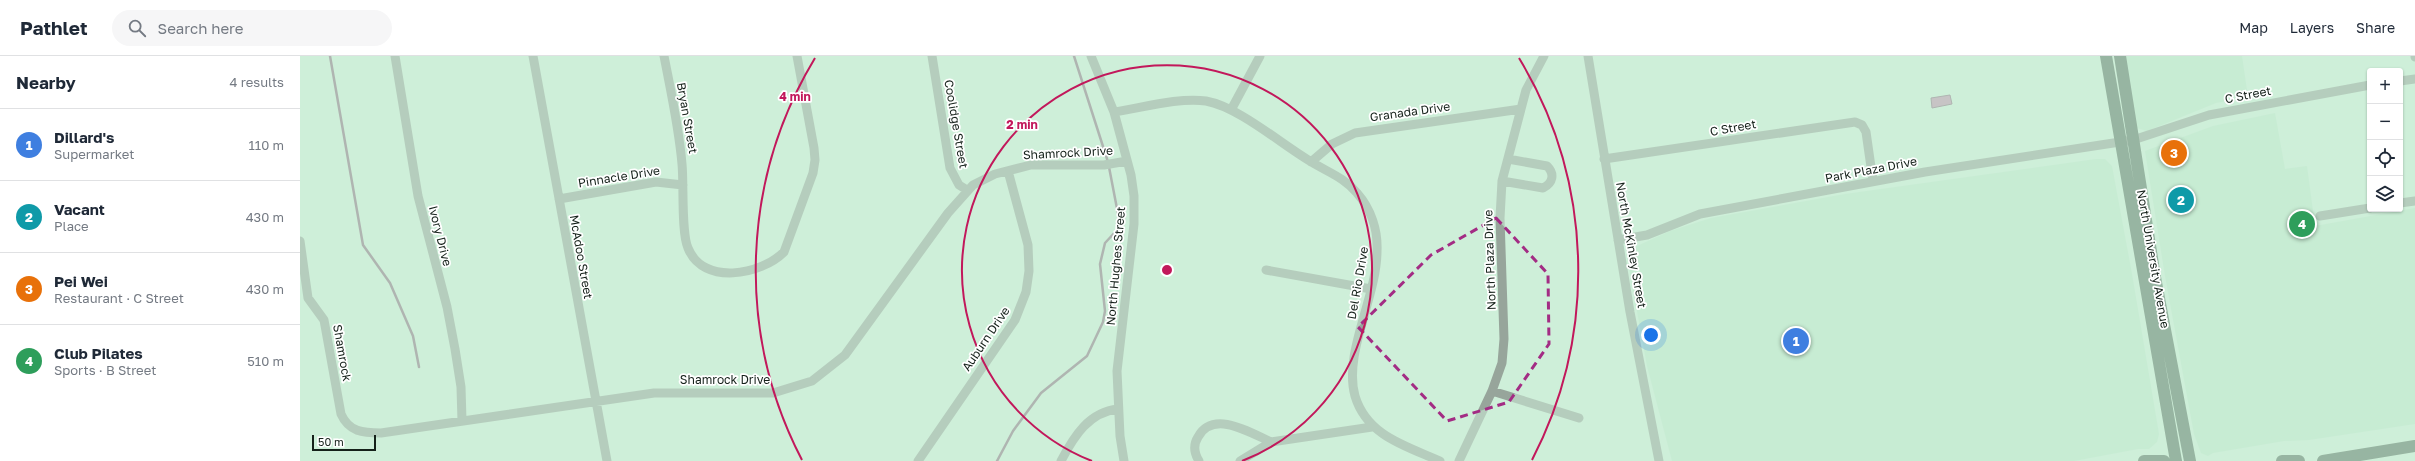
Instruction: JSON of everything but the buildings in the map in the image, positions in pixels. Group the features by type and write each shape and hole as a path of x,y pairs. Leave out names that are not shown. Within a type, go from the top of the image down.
{"main road":[{"name":"North University Avenue","path":"2106,56 2127,141 2190,461"},
{"name":"North University Avenue","path":"2120,56 2127,141 2176,461"},
{"path":"2323,461 2415,446"},
{"path":"2144,461 2164,461"},
{"path":"2282,461 2299,461"}],"street":[{"name":"Ivory Drive","path":"395,56 418,196 447,307 455,349 461,387 462,421"},
{"name":"McAdoo Street","path":"533,56 606,461"},
{"name":"Bryan Street","path":"664,56 679,142 686,242 692,256 701,266 712,271 742,271 764,267 777,260 784,252 815,166 814,148 798,56"},
{"name":"Coolidge Street","path":"932,56 950,168 959,184 967,190"},
{"name":"North Hughes Street","path":"1091,56 1114,112 1127,161 1134,196 1134,217 1118,371 1118,409 1124,461"},
{"path":"1231,110 1260,56"},
{"name":"North Plaza Drive","path":"1459,461 1499,374 1504,350 1500,211 1502,181 1518,129 1526,90 1544,56"},
{"name":"North McKinley Street","path":"1588,56 1618,240 1659,461"},
{"path":"2403,81 2415,79"},
{"name":"C Street","path":"2127,141 2209,115 2367,86"},
{"name":"Del Rio Drive","path":"1114,112 1196,101 1215,103 1231,110 1311,162 1340,176 1350,184 1365,204 1371,216 1376,234 1377,253 1371,289 1352,372 1353,384 1359,407 1372,427 1395,442 1440,461"},
{"name":"Granada Drive","path":"1311,162 1332,144 1355,133 1521,109"},
{"name":"C Street","path":"1604,158 1855,122 1864,127 1873,181"},
{"name":"Park Plaza Drive","path":"1618,240 1646,235 1700,214 1873,181 2127,141"},
{"path":"1502,181 1543,188 1550,183 1552,174 1547,166 1508,159"},
{"name":"Shamrock Drive","path":"348,425 359,432 381,433 664,392 772,393 812,381 835,365 855,344 948,214 967,190 987,177 1031,165 1104,165 1127,161"},
{"name":"Auburn Drive","path":"918,461 1015,320 1026,292 1029,271 1028,245 1008,171"},
{"name":"Pinnacle Drive","path":"559,199 656,182 683,184"},
{"path":"2403,203 2415,201"},
{"path":"2320,216 2367,208"},
{"name":"Shamrock","path":"300,241 304,298 324,320 340,414 348,425"},
{"path":"1266,270 1371,289"},
{"path":"1492,391 1579,418"},
{"path":"1061,461 1092,417 1106,410 1118,409"},
{"path":"1199,461 1195,451 1196,439 1204,430 1216,424 1230,425 1271,442"},
{"path":"1240,461 1271,442 1372,427"}],"highlighted area":[{"path":"1496,218 1548,274 1549,344 1509,402 1447,421 1393,366 1358,327 1431,255"}],"shaded area":[{"path":"2125,56 2242,56 2248,97 2216,103 2147,131 2137,128"},
{"path":"1950,95 1952,104 1932,108 1931,98"},
{"path":"2275,113 2285,169 2307,166 2315,226 2393,212 2403,212 2403,210 2415,208 2415,424 2309,440 2284,441 2213,453 2208,456 2201,453 2194,434 2165,276 2145,151 2213,126"},
{"path":"2096,159 2105,159 2112,166 2132,274 2159,434 2157,442 2149,449 2138,449 2074,461 1672,461 1647,366 1626,251 1670,231 1711,218 1845,194"}],"waterway":[{"path":"330,56 363,245 390,283 413,336 419,367"},
{"path":"1074,56 1108,162"},
{"path":"997,461 1013,431 1041,393 1087,356 1103,322 1105,311 1100,264 1105,243 1117,230 1119,219 1109,167"}],"place":[{"name":"Pei Wei","path":"2174,153"},
{"name":"Vacant","path":"2181,200"},
{"name":"Club Pilates","path":"2302,224"},
{"name":"Dillard's","path":"1796,341"}]}
